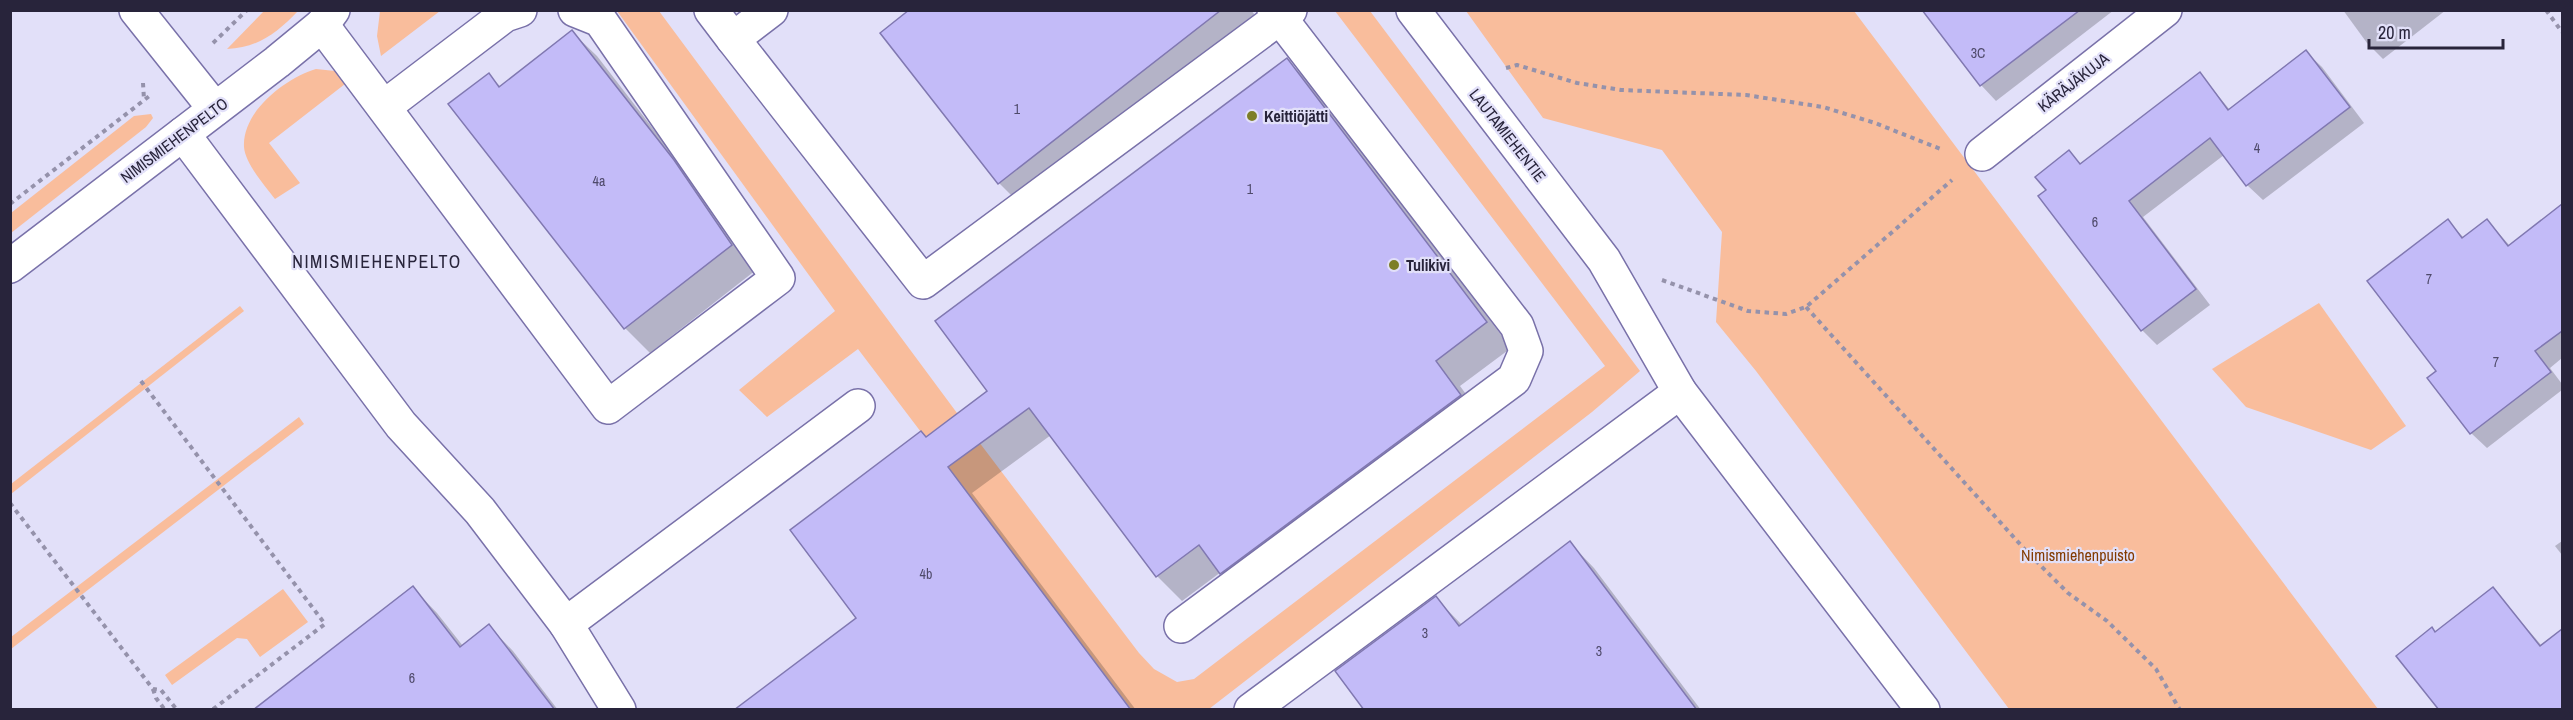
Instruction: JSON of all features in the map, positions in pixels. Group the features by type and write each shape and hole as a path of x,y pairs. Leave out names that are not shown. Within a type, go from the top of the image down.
{"street":[{"path":"136,10 215,109"},
{"path":"384,107 505,15 520,10"},
{"path":"328,18 384,107 608,407 778,278 600,20 575,10"},
{"path":"711,10 923,282 1282,13 1517,326 1526,351 1514,379 1182,626"},
{"path":"733,39 771,10"},
{"name":"LAUTAMIEHENTIE","path":"1413,10 1604,260 1680,392 1923,710"},
{"name":"KÄRÄJÄKUJA","path":"1982,154 2165,10"},
{"name":"NIMISMIEHENPELTO","path":"10,266 183,134 328,18"},
{"path":"183,134 401,425 480,511 566,624 619,710"},
{"path":"1251,710 1680,392"},
{"path":"566,624 858,406"}],"path":[{"path":"10,204 182,69 235,25 247,10"},
{"path":"2546,10 2562,32"},
{"path":"1463,77 1517,65 1577,83 1621,90 1759,96 1823,107 1875,123 1944,150 1982,154"},
{"path":"1604,260 1748,311 1786,314 1806,307 1982,154"},
{"path":"1806,307 2028,553 2068,593 2107,621 2156,669 2180,710"},
{"path":"141,381 325,624 212,710"},
{"path":"10,502 153,689 156,698 165,710"},
{"path":"153,689 161,690 177,710"}],"green space":[{"path":"265,10 298,11 283,26 258,42 227,49"},
{"path":"380,10 440,11 381,56 377,36"},
{"path":"617,11 659,11 957,413 1139,653 1154,669 1177,682 1194,679 1605,366 1335,11 1370,11 1640,371 1592,412 1209,709 1131,709 858,349 767,417 739,390 835,311"},
{"name":"Nimismiehenpuisto","path":"1466,11 1854,11 2378,709 2009,709 1756,371 1716,322 1722,232 1662,150 1543,118"},
{"path":"316,69 335,71 345,84 269,143 300,183 275,199 248,160 244,147 245,134 250,121 268,98 292,80"},
{"path":"151,114 153,118 146,127 11,233 11,213 134,116"},
{"path":"2319,303 2406,426 2371,450 2246,407 2212,369"},
{"path":"240,306 244,311 11,494 11,484"},
{"path":"299,417 304,424 11,649 11,637"},
{"path":"283,589 308,622 260,657 247,639 237,638 172,685 165,675"}],"building":[{"path":"909,10 1221,10 998,184 880,33"},
{"path":"1922,10 2080,10 1980,86"},
{"path":"572,30 674,160 732,245 624,329 448,104 489,73 499,87"},
{"path":"2306,50 2350,107 2246,186 2210,138 2129,201 2196,289 2141,331 2038,196 2046,190 2035,177 2069,150 2080,164 2200,72 2228,110"},
{"path":"1287,58 1487,322 1436,361 1461,395 1220,574 1199,545 1156,577 1029,408 948,467 1131,710 734,710 856,618 790,530 921,431 926,437 987,391 935,321"},
{"path":"2562,204 2562,331 2535,351 2551,372 2470,434 2427,378 2436,371 2367,281 2448,219 2462,238 2487,219 2508,246"},
{"path":"1570,541 1697,710 1364,710 1335,671 1436,596 1459,626"},
{"path":"413,586 460,647 489,624 555,710 253,710"},
{"path":"2493,587 2540,646 2562,629 2562,710 2439,710 2396,656 2432,627 2435,632"}],"place":[{"name":"Keittiöjätti","path":"1252,116"},
{"name":"Tulikivi","path":"1394,265"}],"district":[{"name":"NIMISMIEHENPELTO","path":"377,261"}]}
